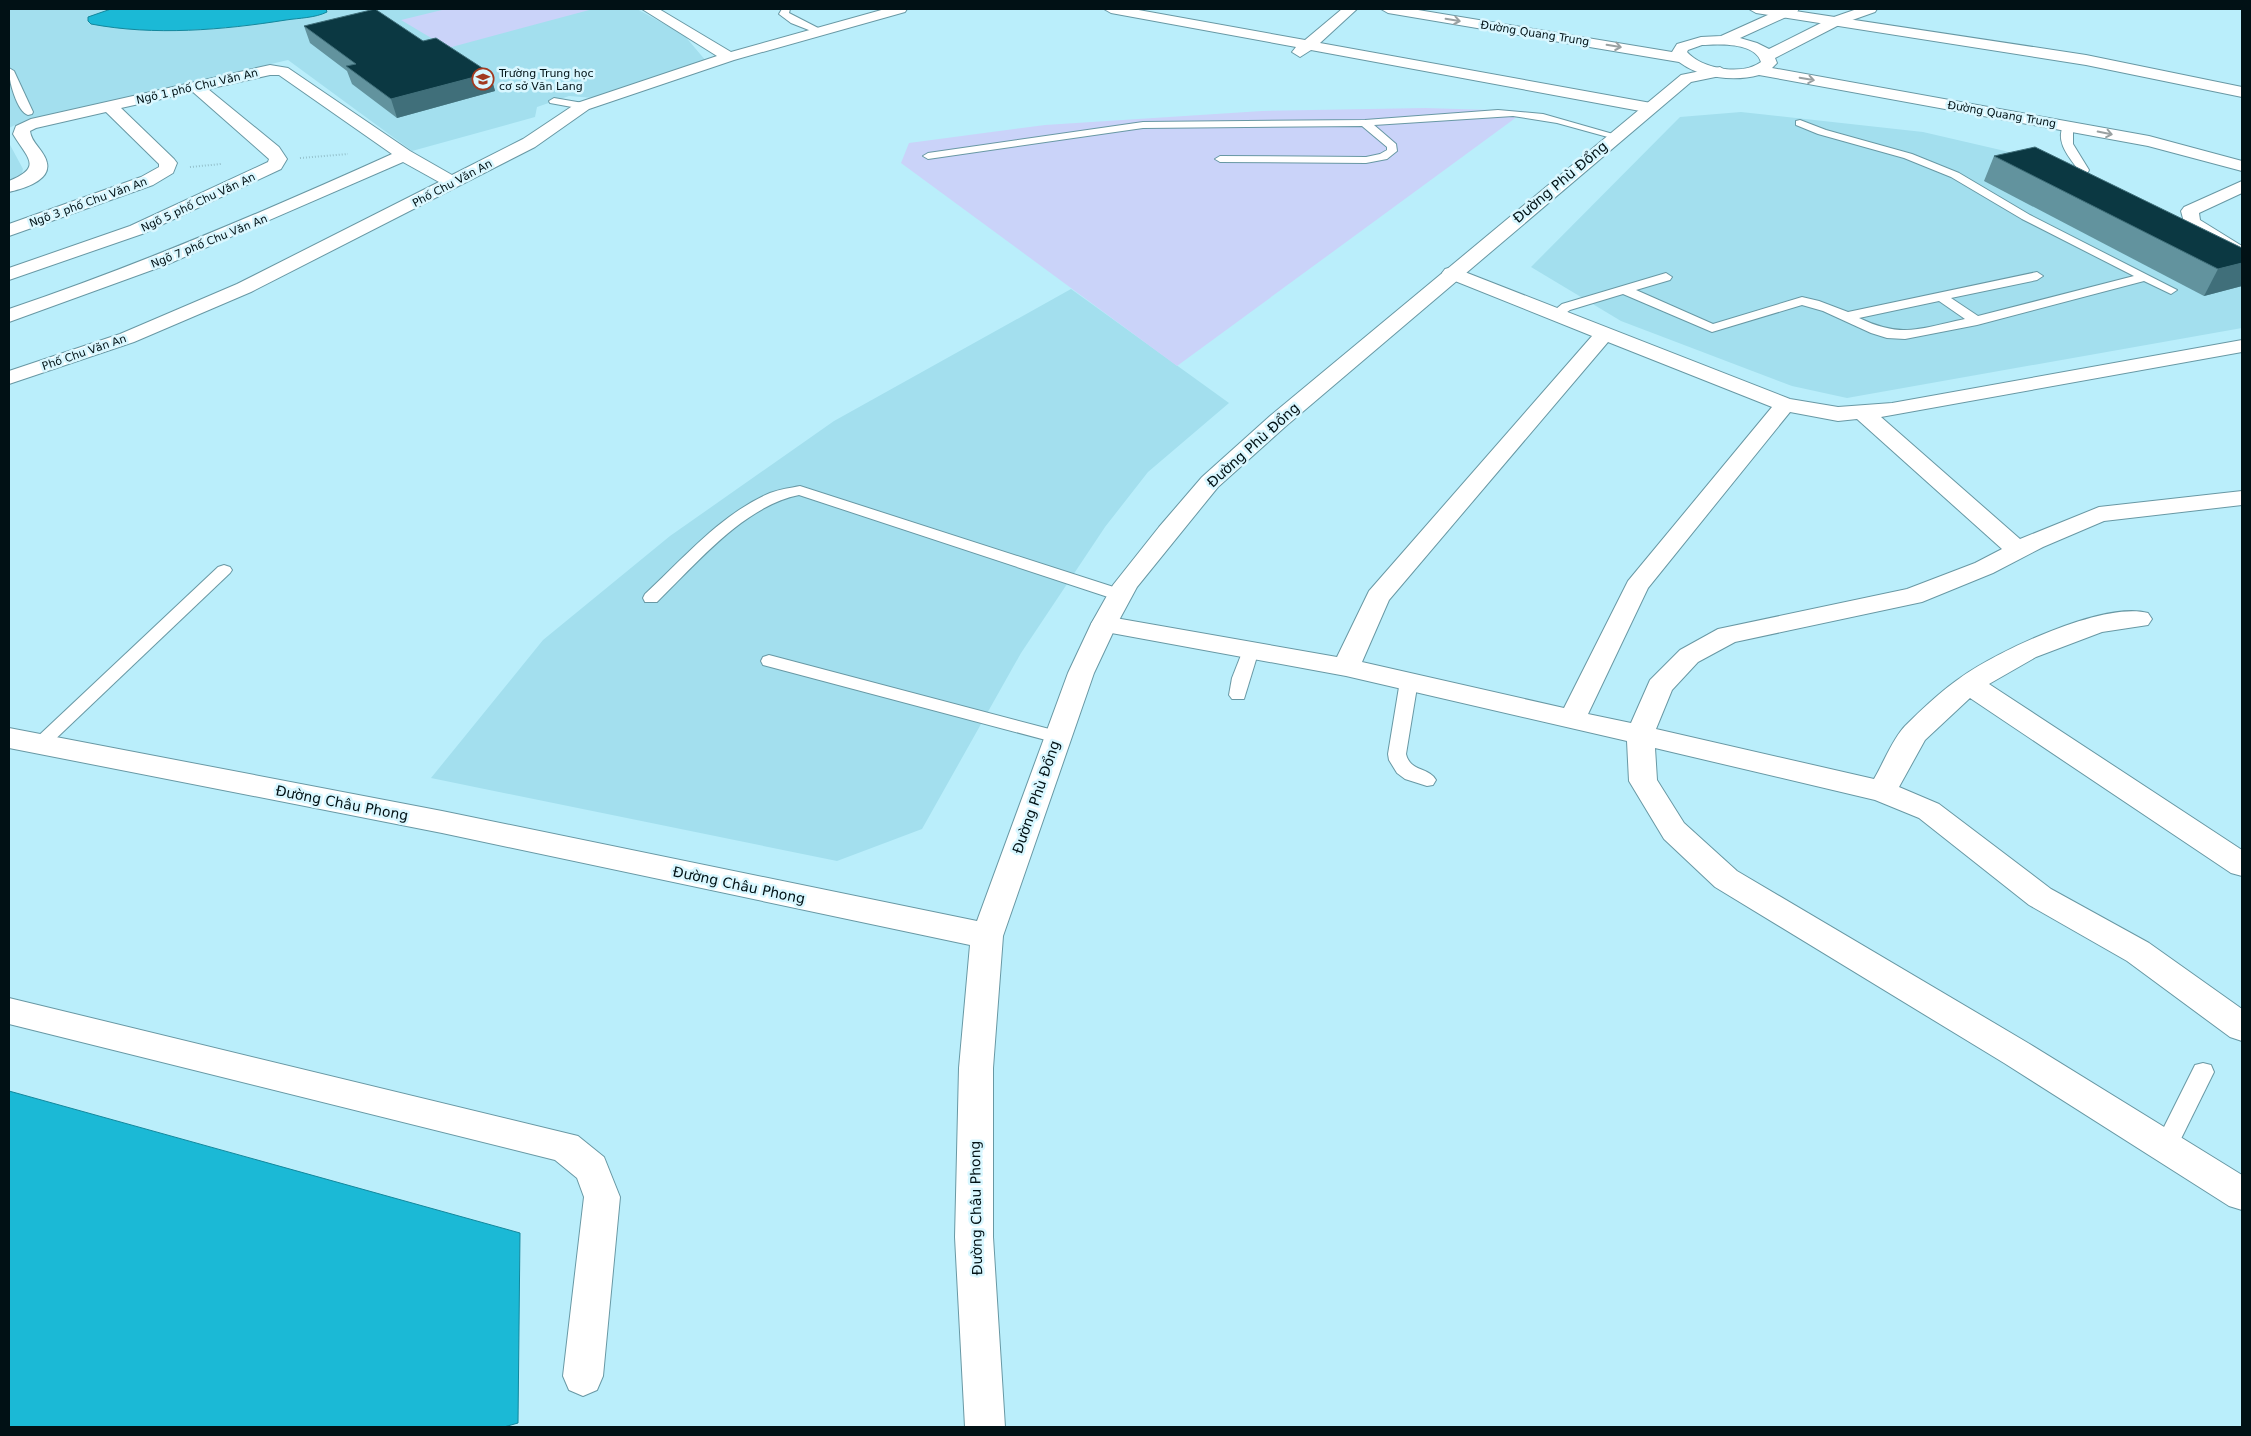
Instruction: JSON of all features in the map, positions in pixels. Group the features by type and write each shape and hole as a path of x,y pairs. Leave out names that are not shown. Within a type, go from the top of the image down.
{"street":[{"path":"649,9 729,57"},
{"name":"Phố Chu Văn An","path":"9,378 127,338 244,288 529,143 582,106 729,57 900,9"},
{"path":"1111,9 1651,108"},
{"path":"1295,57 1350,9"},
{"name":"Đường Quang Trung","path":"1388,9 1685,61"},
{"name":"Đường Quang Trung","path":"1468,9 1685,61"},
{"path":"1756,9 1787,11 1836,21 2096,62 2242,92"},
{"path":"1765,61 1750,46 1723,40 1701,41 1685,61 1720,72 1742,73 1765,61 1836,21 1870,9"},
{"path":"1723,40 1787,11"},
{"name":"Đường Phù Đổng","path":"987,936 1057,737 1082,673 1104,624 1120,595 1167,532 1210,482 1278,421 1615,136 1651,108 1685,61"},
{"name":"Đường Quang Trung","path":"1765,61 2088,114"},
{"name":"Đường Quang Trung","path":"1765,61 2068,126 2158,143 2242,166"},
{"name":"Ngõ 1 phố Chu Văn An","path":"9,187 31,178 38,171 39,162 22,134 22,129 31,124 255,72 283,71 404,155 452,182"},
{"name":"Ngõ 5 phố Chu Văn An","path":"9,274 136,230 276,165 278,159 273,151 195,86"},
{"name":"Ngõ 3 phố Chu Văn An","path":"9,230 147,181 167,169 168,163 110,106"},
{"name":"Ngõ 7 phố Chu Văn An","path":"9,316 84,291 276,214 404,155"},
{"path":"2242,186 2200,205 2190,211 2189,216 2191,222 2242,254"},
{"path":"1452,273 1785,405 1838,414 1892,410 2242,346"},
{"path":"1346,667 1378,597 1604,333"},
{"path":"1572,719 1637,586 1785,405"},
{"path":"1862,412 2018,550"},
{"path":"2242,498 2099,514 2018,550 1984,568 1913,596 1727,635 1689,656 1660,686 1640,734 1643,781 1674,831 1726,879 2016,1053 2242,1194"},
{"path":"1882,791 1914,734 1969,684 2027,651 2090,627 2098,624 2140,619"},
{"path":"1104,624 1346,667 1882,791 1930,811 2040,897 2138,952 2242,1027"},
{"path":"1969,684 2242,865"},
{"name":"Đường Châu Phong","path":"9,738 442,822 987,936 976,1068 974,1237 985,1427"},
{"path":"9,1011 565,1146 591,1168 602,1197 583,1376"}],"lane":[{"path":"786,9 784,14 794,21 819,31"},
{"path":"9,71 28,112"},
{"path":"554,101 582,106"},
{"path":"928,156 1143,125 1365,123 1518,112 1615,136"},
{"path":"1220,158 1366,160 1383,157 1392,151 1392,146 1365,123"},
{"path":"1800,123 1822,132 1908,156 1955,175 2026,217 2171,290"},
{"path":"2068,126 2065,132 2072,156 2084,170"},
{"path":"1849,316 2037,276"},
{"path":"1556,314 1566,307 1666,277"},
{"path":"1625,290 1712,328 1802,301 1814,302 1849,316 1878,331 1897,336 1977,321 2145,277"},
{"path":"1940,296 1977,321"},
{"path":"651,598 697,555 754,507 775,496 800,490 1120,595"},
{"path":"40,744 224,570"},
{"path":"1238,695 1240,678 1251,650"},
{"path":"769,661 1057,737"},
{"path":"1409,682 1396,754 1398,761 1407,772 1427,780"},
{"path":"2166,1146 2203,1072"}],"shaded area":[{"path":"9,9 637,9 684,35 706,61 594,98 569,96 537,107 535,117 412,151 288,60 9,128"},
{"path":"446,9 593,9 448,48 401,20"},
{"path":"1425,108 1525,111 1177,366 901,163 909,143 1045,125 1262,111"},
{"path":"1741,112 1923,132 2005,151 2085,180 2242,270 2242,328 1847,398 1792,386 1621,321 1531,267 1680,117"},
{"path":"9,143 23,169 22,173 9,181"},
{"path":"1071,289 1229,403 1148,472 1105,527 1021,653 922,829 837,861 431,778 543,640 670,536 834,421"}],"water":[{"path":"111,9 326,9 327,12 312,17 262,24 164,31 115,28 91,24 88,21 88,17"},
{"path":"9,1091 520,1233 518,1423 504,1427 9,1427"}],"building":[{"path":"375,9 423,41 436,38 490,73 391,99 346,66 356,64 304,26"},
{"path":"2035,147 2242,248 2242,263 2218,269 1994,156"}],"place":[{"name":"Trường Trung học cơ sở Văn Lang","path":"483,79"}]}
